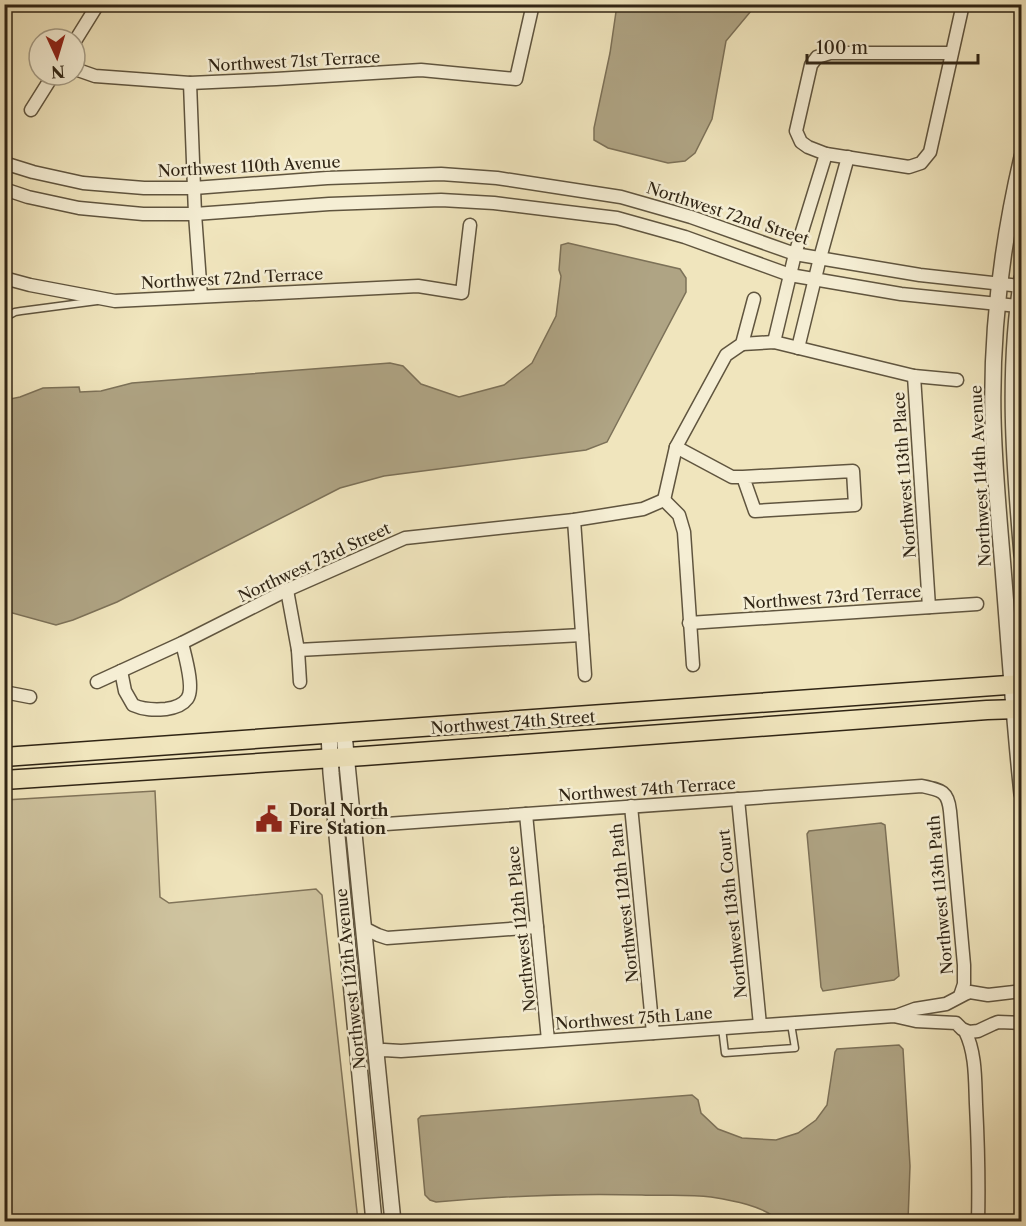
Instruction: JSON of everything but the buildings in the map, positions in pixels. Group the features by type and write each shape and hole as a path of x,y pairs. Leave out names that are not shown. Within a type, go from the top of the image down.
{"main road":[{"name":"Northwest 74th Street","path":"4,758 1017,684"},
{"name":"Northwest 74th Street","path":"4,780 1018,709"}],"street":[{"path":"83,27 98,4"},
{"name":"Northwest 71st Terrace","path":"87,73 95,76 190,83 422,70 516,79 533,4"},
{"path":"951,53 830,53 817,57 810,65 796,131 801,142 826,154 909,167 921,164 930,152 963,4"},
{"path":"190,83 201,296"},
{"path":"31,110 45,87"},
{"path":"774,342 795,254 826,154"},
{"path":"798,348 814,279 848,157"},
{"name":"Northwest 114th Avenue","path":"1022,157 1012,200 1000,284 993,385 996,482 1017,684 1022,794"},
{"name":"Northwest 110th Avenue","path":"4,163 82,183 144,188 194,188 327,178 441,174 497,178"},
{"name":"Northwest 72nd Street","path":"497,178 621,197 691,217 795,254 920,275 1000,284 1021,282"},
{"path":"4,189 28,197 79,208 143,214 195,214 328,204 441,200 494,203 617,218 685,237 790,275 917,296 1018,306"},
{"name":"Northwest 72nd Terrace","path":"4,278 115,301 418,286 462,293 470,225"},
{"path":"917,296 920,275"},
{"path":"1021,282 1013,385 1022,555"},
{"path":"742,344 754,299"},
{"path":"693,665 684,532 679,515 664,500 676,447 726,355 742,344 774,342 914,376 957,380"},
{"name":"Northwest 113th Place","path":"914,376 929,608"},
{"path":"676,447 732,477 853,471 855,505 755,511 743,477"},
{"path":"995,460 1018,459"},
{"path":"996,482 1018,481"},
{"name":"Northwest 73rd Street","path":"97,682 182,643 287,590 405,538 574,520 643,509 664,500"},
{"path":"574,520 585,675"},
{"path":"287,590 298,650 300,682"},
{"name":"Northwest 73rd Terrace","path":"689,623 977,604"},
{"path":"298,650 582,635"},
{"path":"121,671 124,691 133,705 158,710 179,706 188,699 190,691 182,643"},
{"path":"4,692 30,698"},
{"name":"Northwest 112th Avenue","path":"336,734 359,1068 374,1221"},
{"name":"Northwest 112th Avenue","path":"338,757 351,817 393,1221"},
{"name":"Northwest 74th Terrace","path":"351,817 374,825 922,786 945,793"},
{"name":"Northwest 113th Path","path":"945,793 949,800 964,965 963,984 954,1002 953,1013 972,1051 978,1156 978,1221"},
{"name":"Northwest 113th Court","path":"738,799 760,1025"},
{"name":"Northwest 112th Path","path":"631,806 653,1033"},
{"name":"Northwest 112th Place","path":"526,814 548,1040"},
{"path":"364,928 387,938 537,927"},
{"name":"Northwest 75th Lane","path":"376,1052 894,1016 915,1009 946,1004 970,992 988,995 1022,991"},
{"name":"Northwest 75th Lane","path":"894,1016 961,1027 969,1032 998,1023 1022,1023"},
{"path":"359,1068 376,1052"}],"lane":[{"path":"4,318 15,312 111,300"},
{"path":"722,1028 725,1053 795,1048 791,1023"}],"shaded area":[{"path":"617,5 756,5 726,41 712,119 695,153 685,161 668,163 608,148 594,140 594,128 610,53"},
{"path":"568,243 680,269 686,278 686,292 607,442 586,450 384,476 340,488 117,602 73,620 56,625 5,611 5,400 43,388 79,387 80,392 101,391 132,383 390,363 403,366 421,384 459,397 504,385 532,363 556,316 561,276 559,270 561,245"},
{"path":"155,791 160,897 169,903 316,889 322,895 358,1221 5,1221 5,800"},
{"path":"881,823 885,825 899,976 894,980 823,991 807,834 809,831"},
{"path":"899,1045 903,1049 910,1166 908,1221 778,1221 765,1211 747,1204 694,1196 564,1195 436,1202 425,1195 418,1119 421,1116 692,1095 698,1100 701,1113 718,1129 742,1138 776,1140 798,1133 816,1120 827,1105 837,1049"}],"place":[{"name":"Doral North Fire Station","path":"269,819"}]}
